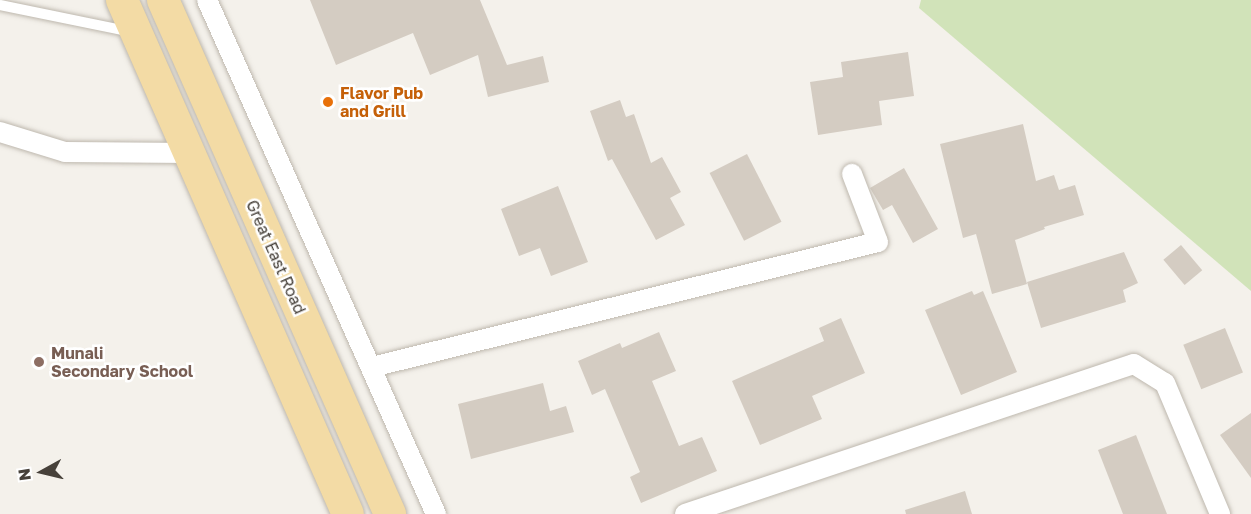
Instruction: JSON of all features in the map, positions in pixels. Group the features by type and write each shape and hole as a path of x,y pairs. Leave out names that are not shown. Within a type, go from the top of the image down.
{"main road":[{"path":"122,0 348,514"},
{"name":"Great East Road","path":"163,0 390,514"}],"street":[{"path":"207,0 436,514"},
{"path":"0,132 65,152 190,153"},
{"path":"372,367 878,243 852,174"},
{"path":"685,514 1134,364 1165,383 1220,514"}],"lane":[{"path":"0,5 137,34"}],"green space":[{"path":"921,0 1251,0 1251,291 919,8"}],"building":[{"path":"310,0 480,0 507,65 543,56 549,82 488,97 478,55 430,75 413,33 336,65"},
{"path":"908,52 914,96 879,101 882,125 818,135 810,82 843,77 841,62"},
{"path":"620,100 626,117 634,114 651,163 662,157 681,192 670,198 685,225 656,240 612,159 608,161 590,111"},
{"path":"1023,124 1036,181 1054,175 1059,190 1075,185 1084,215 1044,227 1045,229 1015,240 1027,284 992,294 976,234 963,238 940,144"},
{"path":"747,154 782,222 744,241 710,173"},
{"path":"904,168 938,229 913,243 892,205 883,210 870,188"},
{"path":"558,186 588,262 551,276 540,248 519,256 501,209"},
{"path":"1181,245 1202,270 1185,285 1163,260"},
{"path":"1124,252 1138,283 1123,290 1126,302 1041,328 1027,282"},
{"path":"972,291 974,295 983,291 1017,372 961,395 925,310"},
{"path":"841,318 865,373 812,396 822,419 760,445 732,381 824,341 819,328"},
{"path":"1225,328 1243,373 1201,389 1183,345"},
{"path":"659,332 676,371 652,381 679,446 702,437 717,471 641,503 630,477 640,472 605,389 592,395 578,361 620,343 622,348"},
{"path":"543,383 550,411 566,406 574,432 471,459 458,404"},
{"path":"1251,413 1251,478 1220,435"},
{"path":"1136,435 1167,514 1123,514 1098,450"},
{"path":"965,491 972,514 906,514 905,510"}],"place":[{"name":"Flavor Pub and Grill","path":"328,102"},
{"name":"Munali Secondary School","path":"39,362"}]}
